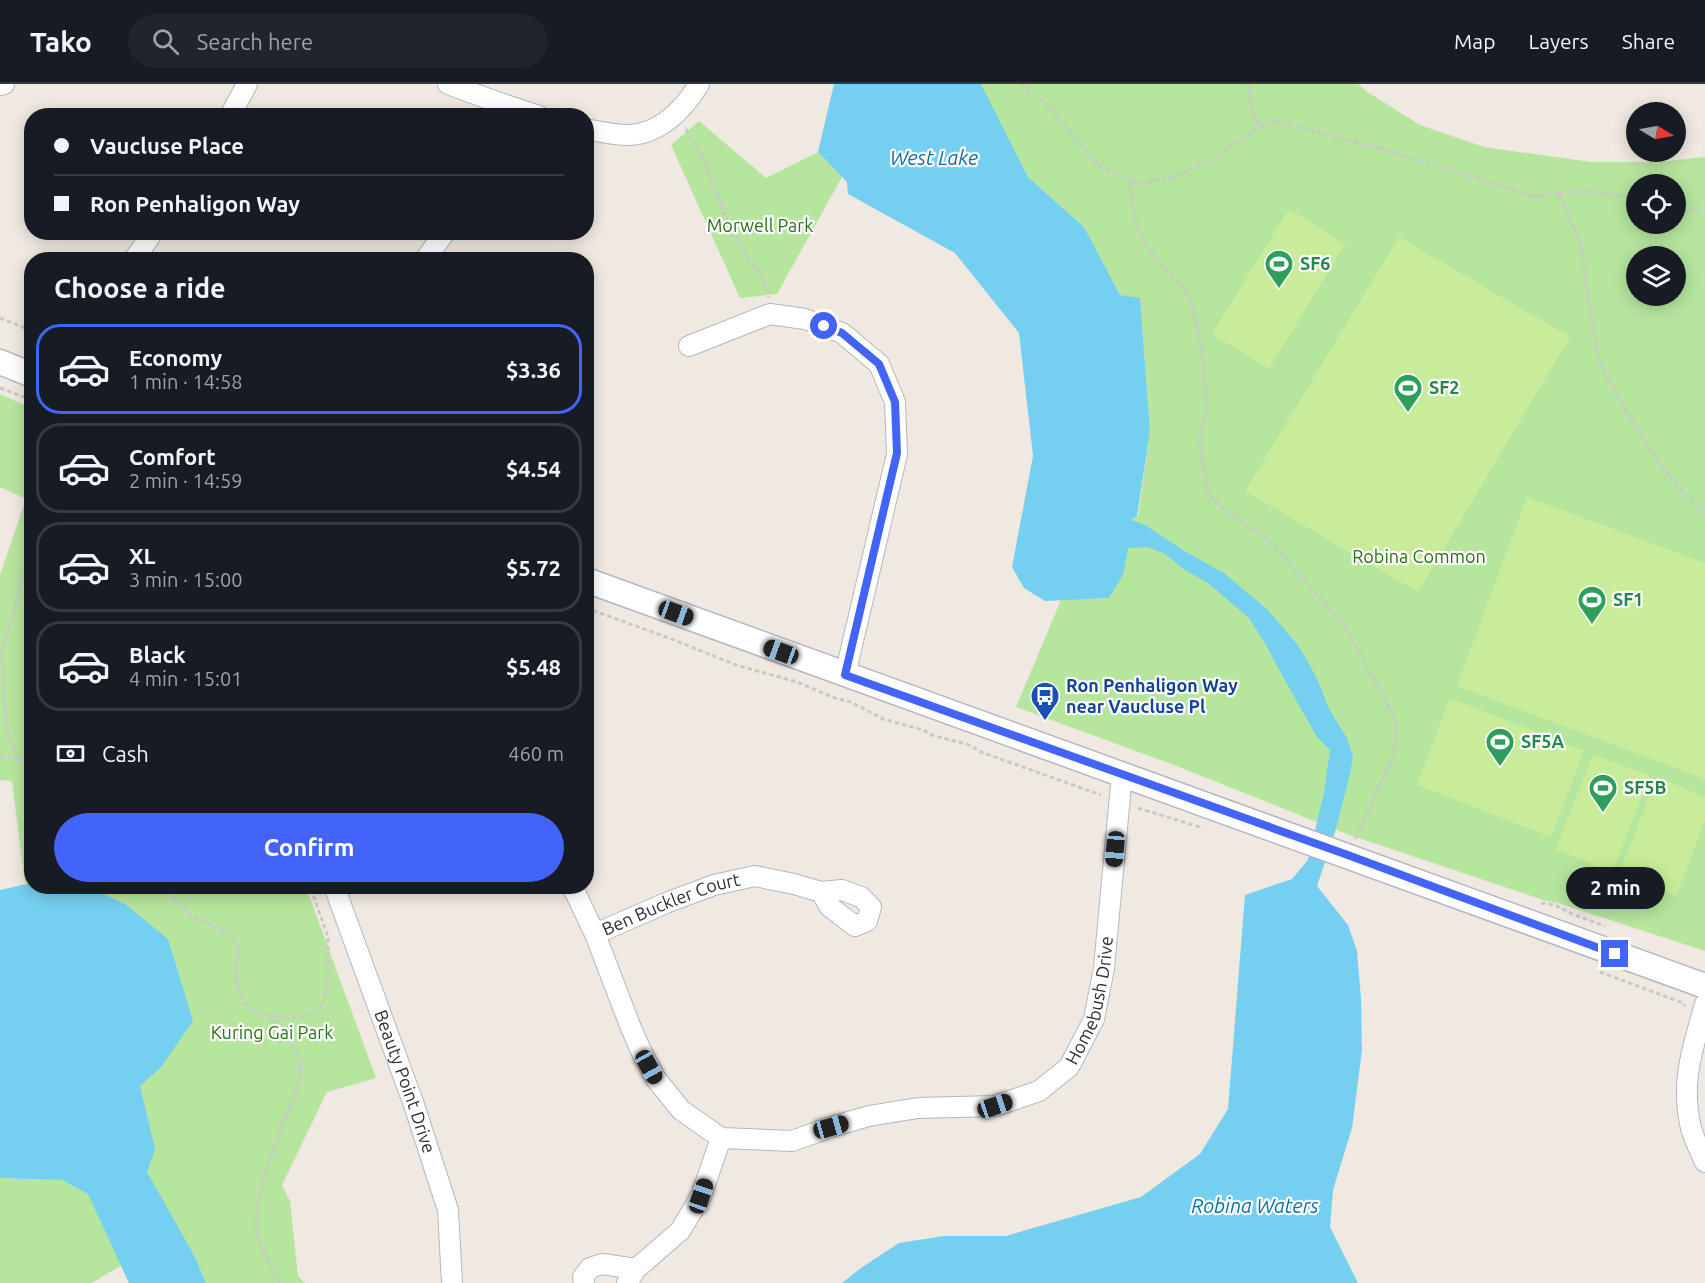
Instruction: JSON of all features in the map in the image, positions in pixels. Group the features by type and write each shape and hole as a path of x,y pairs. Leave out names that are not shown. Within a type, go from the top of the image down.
{"street":[{"path":"234,108 246,84"},
{"path":"448,84 493,108"},
{"path":"594,130 632,135 662,125 675,115 699,84"},
{"path":"689,346 770,314 805,319 842,333 879,364 895,402 897,453 845,675"},
{"path":"0,362 24,372"},
{"path":"594,583 1299,837 1349,849 1705,986"},
{"name":"Homebush Drive","path":"721,1138 792,1142 869,1116 918,1108 995,1106 1039,1090 1069,1067 1094,1019 1104,968 1122,774"},
{"name":"Ben Buckler Court","path":"595,934 714,885 755,876 821,892"},
{"name":"Beauty Point Drive","path":"337,894 414,1105 448,1210 452,1283"},
{"path":"576,894 595,934 631,1028 656,1079 681,1110 721,1138 701,1196 680,1231 632,1276 602,1264 590,1268 583,1277 584,1283"},
{"path":"1705,1004 1688,1066 1686,1099 1691,1130 1705,1162"}],"path":[{"path":"1022,84 1027,91 1043,101 1100,166 1140,184 1173,177 1212,160 1259,128 1275,121 1396,153 1535,197 1588,191 1626,197"},
{"path":"1248,84 1250,102 1259,128"},
{"path":"675,115 691,136 705,161 726,218 744,252 764,281 769,298 770,314"},
{"path":"1132,180 1130,187 1134,215 1145,245 1188,294 1192,307 1202,354 1208,406 1199,444 1209,490 1220,507 1260,534 1280,553 1345,626 1393,715 1396,726 1395,755 1349,849"},
{"path":"1558,193 1580,240 1598,359 1624,408 1658,461 1683,493 1705,515"},
{"path":"1686,212 1705,207"},
{"path":"0,318 24,328"},
{"path":"0,388 24,397"},
{"path":"18,759 6,725 2,651 24,569"},
{"path":"594,611 736,665 797,682 837,699 851,702 883,719 967,744 981,752 1106,797"},
{"path":"0,756 24,761"},
{"path":"170,894 193,916 223,931 235,940 239,950 236,966 237,986 244,1003 259,1014 292,1017 310,1014 324,1004 328,937 313,894"},
{"path":"269,1016 289,1040 299,1059 296,1094 275,1146 263,1184 257,1216 257,1233 264,1252 281,1283"}],"green space":[{"name":"Robina Common","path":"981,84 1358,84 1420,125 1484,147 1591,162 1686,162 1686,159 1705,157 1705,951 1543,900 1347,834 1174,765 1016,707 1061,600 1109,598 1131,520 1138,516 1150,431 1140,299 1120,295 1084,227 1028,177"},
{"name":"Morwell Park","path":"699,121 766,178 818,152 842,177 777,294 740,298 671,145"},
{"name":"SF6","path":"1289,209 1345,244 1269,369 1212,334"},
{"name":"SF2","path":"1399,237 1570,337 1418,592 1245,491"},
{"path":"0,394 24,405 24,498 0,487"},
{"name":"SF1","path":"1527,497 1705,563 1705,779 1457,686"},
{"path":"24,505 24,876 12,781 0,780 0,575"},
{"name":"SF5A","path":"1450,698 1584,751 1551,837 1417,785"},
{"name":"SF5B","path":"1593,754 1650,776 1612,872 1556,849"},
{"path":"1657,777 1705,797 1705,821 1676,896 1619,873"},
{"name":"Kuring Gai Park","path":"104,894 309,894 376,1078 327,1092 282,1185 290,1201 298,1276 305,1283 206,1283 195,1257 146,1172 154,1149 139,1086 161,1067 125,904"},
{"path":"0,1178 62,1180 88,1194 122,1265 92,1283 0,1283"}],"water":[{"path":"834,84 981,84 1028,177 1084,227 1120,295 1140,298 1150,431 1137,516 1131,520 1145,525 1224,573 1268,610 1306,658 1329,709 1347,738 1353,756 1350,774 1335,832 1317,886 1348,925 1357,951 1362,1050 1352,1128 1333,1190 1330,1227 1358,1283 842,1283 899,1243 944,1236 1006,1236 1141,1197 1200,1154 1228,1109 1245,895 1292,879 1308,860 1324,793 1330,750 1317,737 1249,618 1208,583 1185,570 1165,554 1148,547 1128,548 1123,575 1109,598 1045,601 1024,588 1012,567 1033,456 1019,333 955,253 848,194 847,182 818,152"},
{"path":"24,885 24,894 104,894 125,904 168,939 193,1021 161,1067 140,1086 155,1149 147,1172 195,1257 206,1283 129,1283 88,1194 62,1180 0,1178 0,890"}],"place":[{"name":"SF6","path":"1279,290"},
{"name":"SF2","path":"1408,414"},
{"name":"SF1","path":"1592,626"},
{"name":"Ron Penhaligon Way near Vaucluse Pl","path":"1045,722"},
{"name":"SF5A","path":"1500,768"},
{"name":"SF5B","path":"1603,814"}],"route":[{"path":"824,326 842,333 879,364 895,402 897,453 845,675 1345,854 1615,954"}],"water label":[{"name":"West Lake","path":"934,158"},
{"name":"Robina Waters","path":"1255,1206"}]}
